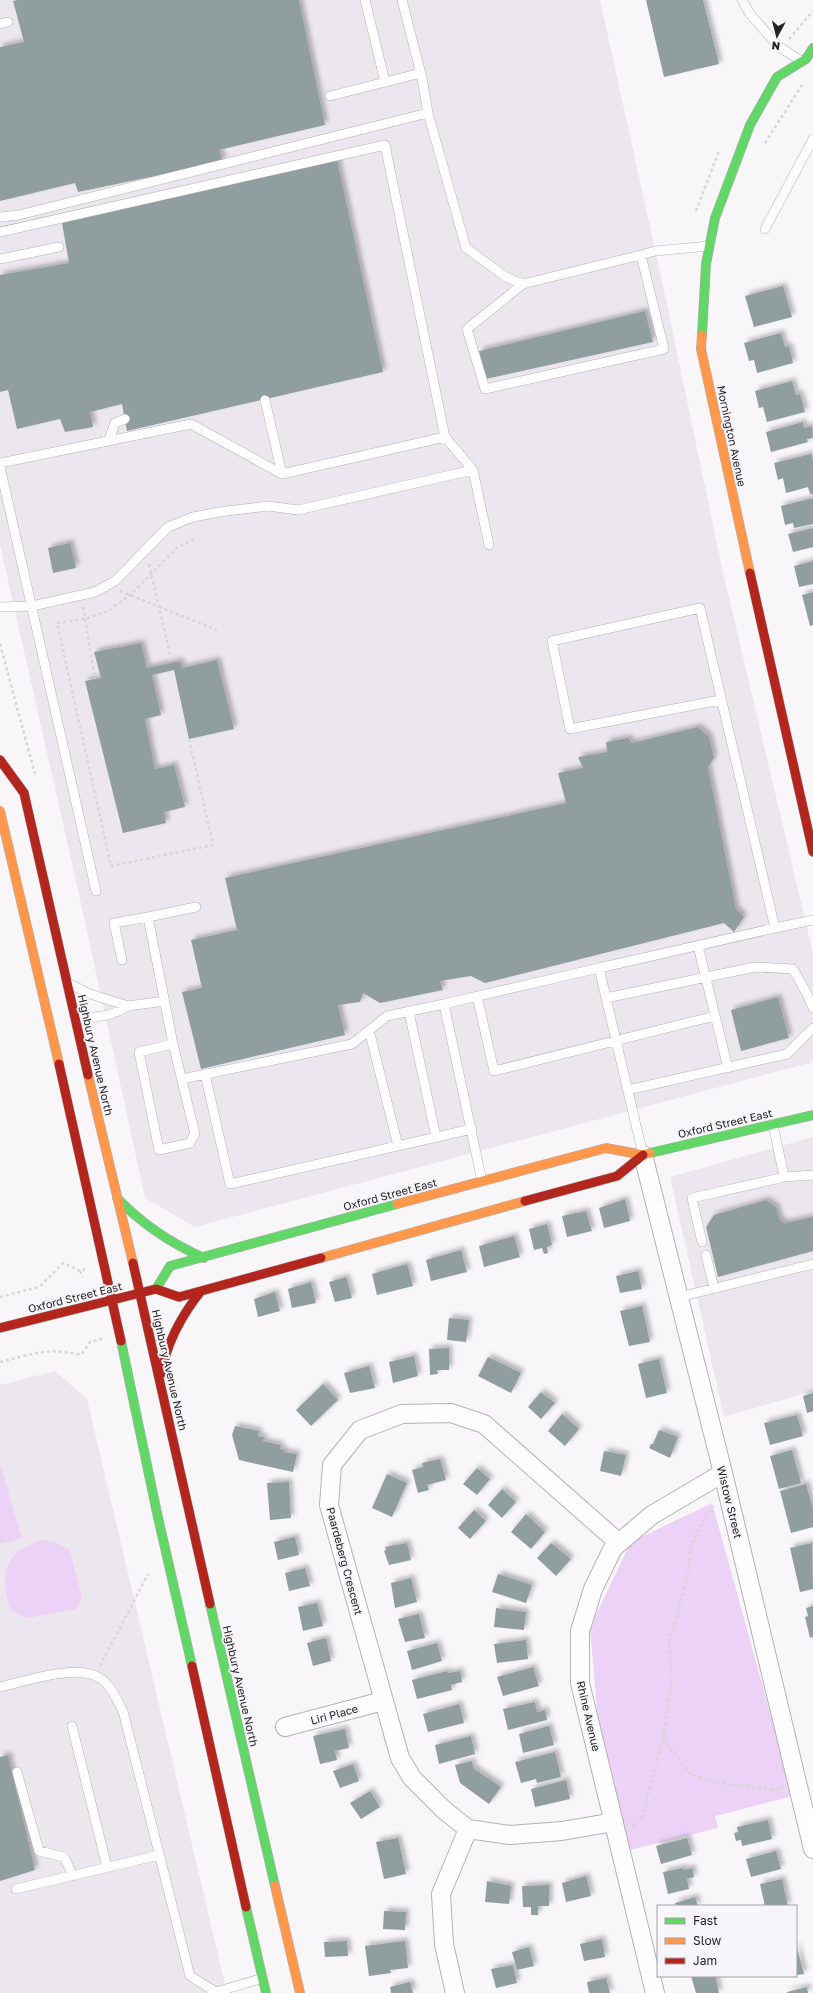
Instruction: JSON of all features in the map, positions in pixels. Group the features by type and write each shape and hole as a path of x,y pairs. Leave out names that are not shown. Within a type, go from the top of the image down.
{"main road":[{"name":"Mornington Avenue","path":"813,48 802,61 777,78 750,125 716,214 706,264 701,349 813,852"},
{"name":"Highbury Avenue North","path":"0,760 24,793 116,1198 160,1379 218,1644 300,1993"},
{"path":"0,811 120,1334 157,1513 266,1993"},
{"name":"Oxford Street East","path":"156,1289 170,1266 606,1148 644,1155 813,1115"},
{"name":"Oxford Street East","path":"0,1328 156,1289 179,1297 202,1291 617,1176 644,1155"},
{"path":"116,1198 136,1219 155,1234 176,1246 204,1258"},
{"path":"160,1379 164,1355 176,1326 202,1291"}],"street":[{"name":"Wistow Street","path":"644,1155 723,1473 813,1849"},
{"name":"Paardeberg Crescent","path":"468,1829 444,1810 412,1778 400,1758 383,1702 329,1505 332,1465 360,1430 402,1414 451,1414 484,1424 619,1543"},
{"name":"Rhine Avenue","path":"655,1993 622,1825 580,1683 580,1631 593,1590 613,1548 652,1515 723,1473"},
{"name":"Liri Place","path":"285,1727 383,1702"},
{"path":"455,1993 444,1944 441,1894 468,1829 510,1835 622,1825"}],"lane":[{"path":"365,0 385,82"},
{"path":"402,0 421,73 428,113 466,248 506,277 523,284"},
{"path":"742,0 750,14 778,46 802,61"},
{"path":"330,96 421,73"},
{"path":"0,217 19,215 428,113"},
{"path":"765,229 813,139"},
{"path":"0,232 385,145 445,437 473,470 489,546"},
{"path":"641,255 664,349 485,389 467,329 523,284 655,251 709,246"},
{"path":"0,259 59,247"},
{"path":"265,400 282,474"},
{"path":"109,440 115,423 125,419"},
{"path":"0,463 191,424 282,474 445,437"},
{"path":"0,467 96,891"},
{"path":"0,607 32,606 95,592 115,581 168,527 193,517 268,506 298,510 473,470"},
{"path":"720,700 570,729 552,641 700,608 720,700 775,928"},
{"path":"122,960 114,923 196,907"},
{"path":"148,917 173,1044 195,1134 190,1144 159,1150 139,1052 173,1044"},
{"path":"182,1080 352,1044 387,1016 813,920"},
{"path":"698,946 728,1068"},
{"path":"606,998 755,967 793,968 808,994 813,1008"},
{"path":"599,968 644,1155"},
{"path":"67,982 87,993 128,1006 165,1001"},
{"path":"477,996 494,1071 715,1016"},
{"path":"444,1004 482,1181"},
{"path":"75,1019 105,1016 119,1012 128,1006"},
{"path":"409,1012 436,1137"},
{"path":"628,1090 787,1054 813,1028"},
{"path":"369,1030 398,1146"},
{"path":"205,1074 230,1184 472,1129"},
{"path":"773,1124 784,1177"},
{"path":"702,1242 692,1198 784,1177 813,1175"},
{"path":"706,1255 714,1288"},
{"path":"679,1297 813,1264"},
{"path":"0,1687 47,1675 84,1671 95,1675 107,1683 123,1711 190,1976 216,1992 263,1978"},
{"path":"72,1726 107,1867"},
{"path":"17,1772 39,1851 64,1857 73,1876"},
{"path":"16,1890 159,1854"}],"path":[{"path":"789,39 813,11"},
{"path":"762,147 804,82"},
{"path":"189,739 213,844 111,866 57,623 85,619 108,611 130,595 177,548 196,538"},
{"path":"148,560 172,663"},
{"path":"116,590 217,630"},
{"path":"82,605 95,679"},
{"path":"0,644 37,782"},
{"path":"0,1297 39,1287 63,1263 80,1270 103,1264"},
{"path":"80,1270 83,1277"},
{"path":"0,1362 40,1352 61,1350 81,1355 90,1342 120,1334"},
{"path":"622,1825 635,1826 642,1816 663,1738 672,1681 670,1642 673,1623 687,1579 691,1546 704,1519 716,1504"},
{"path":"95,1675 148,1574"},
{"path":"663,1738 691,1775 721,1783 775,1790 790,1787"}],"shaded area":[{"path":"0,0 600,0 665,295 722,568 813,953 813,1062 195,1227 145,1198 78,890 0,545"},
{"path":"813,1137 813,1391 724,1417 670,1177"},
{"path":"55,1371 87,1399 227,1993 0,1993 0,1385"},
{"path":"0,1464 22,1538 0,1544"},
{"path":"712,1503 793,1796 715,1816 718,1828 626,1851 598,1721 590,1627 631,1542"},
{"path":"40,1540 53,1541 70,1550 82,1598 76,1609 28,1618 12,1611 5,1587 6,1571 9,1563 20,1550"}],"building":[{"path":"299,0 325,125 219,150 223,162 78,192 75,183 0,201 0,47 24,42 13,1"},
{"path":"646,0 703,0 719,64 664,77"},
{"path":"337,160 383,372 127,431 122,404 90,412 93,427 65,432 60,419 17,429 8,390 0,392 0,275 69,263 62,223"},
{"path":"783,286 792,317 754,327 745,296"},
{"path":"645,311 653,342 486,379 479,351"},
{"path":"781,333 785,347 789,346 793,363 757,373 754,360 749,361 744,343"},
{"path":"792,381 796,395 800,394 805,412 767,422 763,407 759,408 755,391"},
{"path":"803,422 804,428 812,426 813,438 807,439 808,442 771,452 766,432"},
{"path":"811,454 813,461 813,494 810,494 808,487 786,493 783,478 778,480 774,463"},
{"path":"813,498 813,524 794,528 793,523 785,525 781,506"},
{"path":"813,528 813,547 793,552 788,534"},
{"path":"70,543 76,568 53,573 48,548"},
{"path":"813,561 813,584 799,587 794,566"},
{"path":"813,592 813,625 810,626 802,595"},
{"path":"141,643 147,668 180,661 182,668 217,660 234,729 189,739 174,670 152,675 161,715 145,719 155,769 174,765 185,807 164,812 166,823 123,833 85,681 101,678 94,652"},
{"path":"698,727 709,737 714,758 708,767 736,909 744,917 734,932 724,923 485,983 471,976 440,981 443,990 380,1003 363,993 360,1002 338,1005 345,1035 201,1069 182,992 202,988 191,940 237,930 225,878 566,803 558,773 583,768 578,757 607,752 606,742 628,738 632,743"},
{"path":"778,997 789,1038 741,1051 731,1010"},
{"path":"625,1199 630,1221 604,1228 599,1208"},
{"path":"766,1200 776,1207 780,1220 785,1223 813,1217 813,1251 718,1277 706,1227 714,1215"},
{"path":"586,1211 592,1231 567,1237 562,1216"},
{"path":"547,1224 552,1245 547,1247 548,1253 544,1254 542,1248 534,1250 529,1229"},
{"path":"514,1236 520,1257 484,1267 479,1246"},
{"path":"461,1250 467,1272 431,1281 426,1260"},
{"path":"407,1264 413,1286 377,1295 372,1274"},
{"path":"638,1271 642,1289 620,1293 616,1276"},
{"path":"346,1277 352,1298 335,1302 329,1282"},
{"path":"311,1282 316,1303 292,1308 288,1289"},
{"path":"275,1292 280,1311 258,1317 254,1299"},
{"path":"642,1306 650,1342 629,1346 620,1311"},
{"path":"449,1318 469,1320 466,1342 447,1340"},
{"path":"449,1348 449,1370 437,1370 438,1374 430,1375 429,1349"},
{"path":"414,1356 418,1376 393,1383 389,1362"},
{"path":"488,1357 521,1373 511,1393 478,1376"},
{"path":"659,1359 667,1393 646,1398 638,1364"},
{"path":"369,1366 375,1388 350,1393 344,1373"},
{"path":"323,1384 338,1400 311,1426 296,1410"},
{"path":"541,1392 555,1403 541,1419 528,1407"},
{"path":"813,1393 813,1411 807,1413 803,1396"},
{"path":"562,1414 579,1429 565,1446 548,1431"},
{"path":"797,1415 803,1436 770,1445 764,1423"},
{"path":"235,1426 259,1431 258,1436 264,1437 263,1441 281,1445 280,1449 285,1450 284,1452 297,1454 293,1472 239,1460 232,1435"},
{"path":"659,1430 678,1437 670,1458 649,1448 651,1444 653,1444"},
{"path":"792,1450 801,1483 779,1489 770,1456"},
{"path":"604,1451 626,1455 621,1476 600,1471"},
{"path":"440,1459 446,1480 427,1485 429,1490 418,1493 412,1470 423,1467 422,1463"},
{"path":"477,1468 490,1479 477,1495 463,1484"},
{"path":"387,1474 407,1483 392,1517 372,1508"},
{"path":"289,1482 291,1518 270,1520 267,1483"},
{"path":"806,1484 813,1509 813,1527 791,1533 780,1491"},
{"path":"502,1489 516,1502 502,1518 488,1505"},
{"path":"474,1510 486,1521 470,1539 458,1528"},
{"path":"526,1514 545,1532 531,1549 511,1532"},
{"path":"295,1537 299,1555 278,1560 274,1542"},
{"path":"407,1543 411,1560 389,1565 384,1551 386,1550 385,1547"},
{"path":"551,1543 571,1559 556,1576 537,1558"},
{"path":"812,1543 813,1589 800,1592 790,1548"},
{"path":"305,1568 310,1586 289,1591 285,1573"},
{"path":"498,1574 532,1585 526,1603 492,1592"},
{"path":"411,1578 417,1602 395,1608 391,1583"},
{"path":"317,1603 323,1626 303,1631 298,1607"},
{"path":"813,1606 813,1637 810,1638 805,1617 808,1616 806,1608"},
{"path":"496,1608 526,1612 524,1630 494,1627"},
{"path":"419,1614 425,1638 405,1642 398,1619"},
{"path":"326,1638 331,1661 313,1666 307,1643"},
{"path":"526,1640 528,1659 497,1663 494,1644"},
{"path":"437,1643 442,1661 412,1670 407,1651"},
{"path":"533,1667 539,1686 503,1696 497,1677"},
{"path":"447,1671 448,1673 460,1671 462,1682 451,1685 452,1690 417,1699 412,1680"},
{"path":"535,1702 537,1712 545,1710 547,1720 508,1730 503,1709"},
{"path":"459,1704 464,1723 428,1732 423,1714"},
{"path":"549,1726 554,1745 523,1753 519,1734"},
{"path":"345,1729 349,1748 335,1751 337,1760 320,1764 313,1736"},
{"path":"471,1736 475,1754 439,1764 435,1745"},
{"path":"555,1752 561,1777 537,1783 536,1779 521,1783 515,1762"},
{"path":"8,1755 35,1870 0,1881 0,1757"},
{"path":"472,1761 473,1768 501,1787 489,1804 460,1783 455,1765"},
{"path":"353,1764 359,1781 340,1788 333,1771"},
{"path":"566,1780 570,1799 535,1807 531,1789"},
{"path":"370,1791 380,1807 361,1819 350,1803"},
{"path":"768,1820 772,1839 742,1846 741,1840 736,1841 734,1833 738,1832 737,1827"},
{"path":"398,1838 406,1874 384,1879 376,1842"},
{"path":"687,1838 692,1855 661,1864 656,1846"},
{"path":"776,1851 781,1869 751,1877 746,1859"},
{"path":"683,1868 683,1870 692,1868 694,1877 687,1879 689,1889 668,1894 663,1872"},
{"path":"586,1876 591,1896 566,1902 562,1883"},
{"path":"782,1879 788,1905 765,1905 760,1884"},
{"path":"487,1881 511,1886 509,1904 485,1902"},
{"path":"549,1885 549,1906 538,1906 538,1915 531,1915 531,1907 523,1907 522,1886"},
{"path":"695,1897 698,1905 676,1905 675,1903"},
{"path":"384,1911 406,1912 405,1930 383,1929"},
{"path":"602,1939 605,1957 584,1961 580,1944"},
{"path":"347,1941 348,1956 325,1957 324,1942"},
{"path":"405,1941 408,1968 390,1970 391,1973 369,1976 365,1946"},
{"path":"529,1947 534,1966 517,1970 512,1952"},
{"path":"797,1948 804,1974 797,1975"},
{"path":"513,1965 517,1983 496,1988 491,1969"},
{"path":"691,1977 715,1977 719,1993 696,1993"},
{"path":"606,1978 610,1993 589,1993 587,1982"},
{"path":"410,1982 413,1993 391,1993 390,1987"},
{"path":"807,1987 808,1993 787,1993 787,1992"}],"traffic: fast":[{"path":"702,335 706,264 715,218 750,125 777,77 806,59 813,48"},
{"path":"650,1153 813,1115"},
{"path":"117,1198 137,1217 168,1240 204,1258"},
{"path":"156,1289 170,1266 397,1204"},
{"path":"121,1341 157,1513 192,1666"},
{"path":"210,1604 275,1886"},
{"path":"246,1907 266,1993"}],"traffic: slow":[{"path":"702,335 701,349 750,573"},
{"path":"0,811 59,1064"},
{"path":"88,1075 133,1263"},
{"path":"397,1204 606,1148 643,1155 650,1153"},
{"path":"321,1258 525,1201"},
{"path":"275,1886 300,1993"}],"traffic: jam":[{"path":"750,573 813,852"},
{"path":"0,760 24,793 88,1075"},
{"path":"59,1064 121,1341"},
{"path":"525,1201 617,1176 643,1155"},
{"path":"0,1328 156,1289 179,1297 321,1258"},
{"path":"133,1263 210,1604"},
{"path":"161,1374 171,1340 187,1310 201,1291"},
{"path":"192,1666 246,1907"}]}
